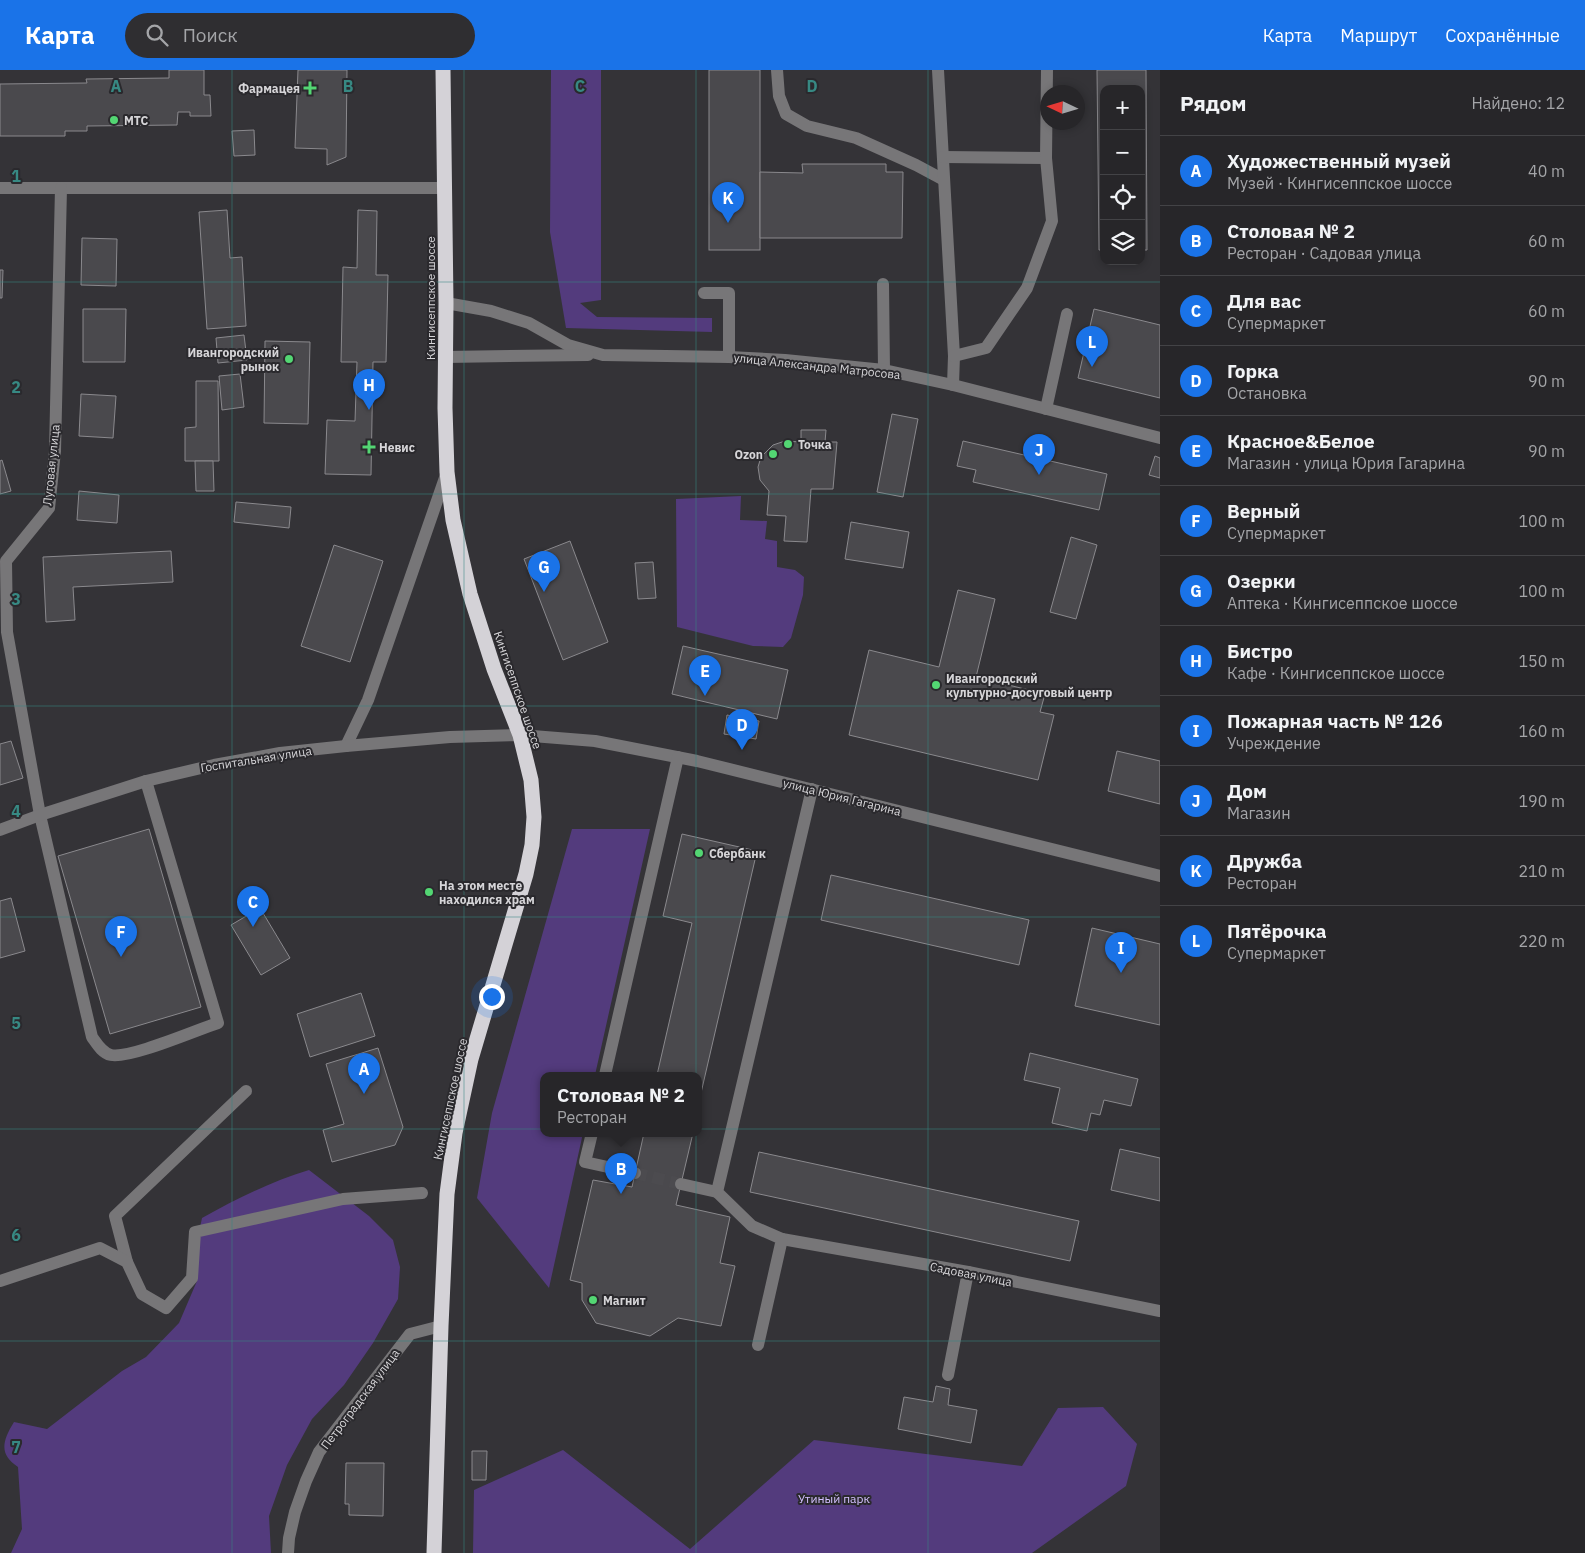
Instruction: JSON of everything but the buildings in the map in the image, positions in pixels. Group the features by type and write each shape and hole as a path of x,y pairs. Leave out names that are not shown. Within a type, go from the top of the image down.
{"highway":[{"name":"Кингисеппское шоссе","path":"434,1553 447,1194 455,1133 471,1060 526,874 532,845 534,817 531,780 520,735 494,669 470,594 453,520 447,472 443,70"}],"street":[{"path":"777,70 779,96 786,114 807,126 856,138 944,180"},
{"path":"938,70 954,356 953,385"},
{"path":"954,356 986,348 1028,288 1052,220 1046,158 1047,70"},
{"path":"943,157 1046,158"},
{"path":"0,188 444,188"},
{"name":"Луговая улица","path":"61,188 55,451 49,508 3,560 7,632 40,815 92,1037 100,1048 109,1055 122,1056 137,1052 218,1023 146,780"},
{"path":"883,284 884,370"},
{"path":"704,293 729,293 729,357"},
{"name":"улица Александра Матросова","path":"446,303 491,310 529,323 568,345 603,355 729,357 785,360 884,370 953,385 1160,438"},
{"path":"1046,409 1067,314"},
{"path":"445,357 603,355"},
{"path":"346,746 368,700 447,472"},
{"name":"Госпитальная улица","path":"0,830 146,780 214,765 280,753 346,746 450,737 520,735"},
{"name":"улица Юрия Гагарина","path":"520,735 595,741 678,757 1160,876"},
{"path":"606,1072 678,757"},
{"path":"681,1184 717,1192 812,789"},
{"path":"246,1091 115,1216 127,1262 142,1294 166,1308 192,1278 195,1232 342,1200 422,1193"},
{"path":"591,1137 585,1162 635,1173"},
{"name":"Садовая улица","path":"717,1192 752,1226 782,1239 968,1272 1160,1311"},
{"path":"758,1345 782,1239"},
{"path":"0,1281 100,1248 127,1262"},
{"path":"948,1375 968,1272"},
{"name":"Петроградская улица","path":"288,1553 289,1538 295,1512 319,1452 410,1334 441,1326"}],"green space":[{"path":"551,70 601,70 601,300 580,303 597,317 712,318 712,332 566,328 550,232"},
{"path":"741,496 740,520 767,521 765,539 777,541 777,567 795,570 804,577 803,595 791,638 783,647 753,646 677,627 676,499"},
{"path":"572,829 650,829 596,1072 540,1072 540,1137 582,1137 549,1288 477,1198 492,1113"},
{"path":"309,1170 369,1216 393,1240 400,1267 398,1299 373,1343 344,1385 312,1419 287,1465 269,1516 271,1553 11,1553 22,1529 18,1467 8,1458 4,1448 7,1436 14,1422 47,1429 122,1371 146,1357 179,1323 197,1281 198,1237 202,1218 254,1191 281,1179"},
{"name":"Утиный парк","path":"1103,1407 1137,1444 1126,1486 1032,1553 473,1553 474,1490 563,1450 690,1549 814,1440 1022,1466 1058,1408"}],"tunnel":[{"path":"635,1173 681,1184"}],"place":[{"name":"Фармацея","path":"310,88"},
{"name":"МТС","path":"114,120"},
{"name":"Дружба","path":"728,223"},
{"name":"Ивангородский рынок","path":"289,359"},
{"name":"Пятёрочка","path":"1092,367"},
{"name":"Бистро","path":"369,410"},
{"name":"Точка","path":"788,444"},
{"name":"Невис","path":"369,447"},
{"name":"Ozon","path":"773,454"},
{"name":"Дом","path":"1039,475"},
{"name":"Озерки","path":"544,592"},
{"name":"Ивангородский культурно-досуговый центр","path":"936,685"},
{"name":"Красное&Белое","path":"705,696"},
{"name":"Горка","path":"742,750"},
{"name":"Сбербанк","path":"699,853"},
{"name":"На этом месте находился храм","path":"429,892"},
{"name":"Для вас","path":"253,927"},
{"name":"Верный","path":"121,957"},
{"name":"Пожарная часть № 126","path":"1121,973"},
{"name":"Художественный музей","path":"364,1094"},
{"name":"Столовая № 2","path":"621,1194"},
{"name":"Магнит","path":"593,1300"}]}
